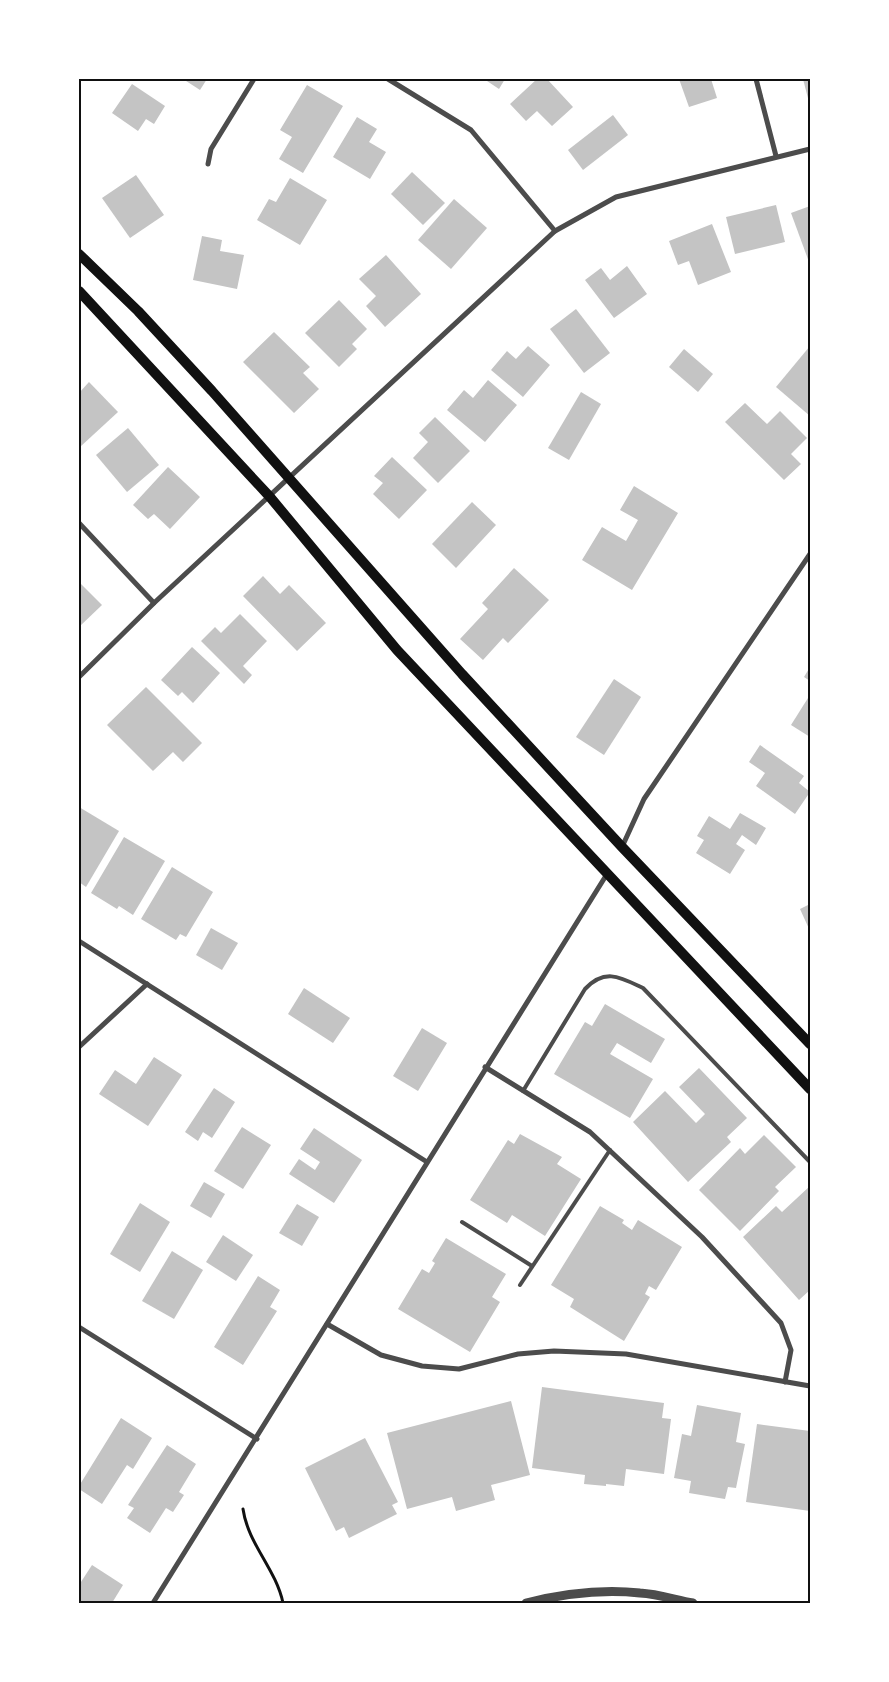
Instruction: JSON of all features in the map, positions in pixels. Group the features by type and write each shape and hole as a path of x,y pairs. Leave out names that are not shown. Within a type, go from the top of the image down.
{"main road":[{"path":"79,254 138,311 289,477 455,666 622,847 810,1044"},
{"path":"79,291 270,497 397,650 810,1089"}],"street":[{"path":"208,164 211,149 254,79"},
{"path":"388,79 471,130 555,231"},
{"path":"756,79 776,156"},
{"path":"79,677 154,603 555,231 616,197 810,149"},
{"path":"79,523 154,603"},
{"path":"622,847 644,799 810,554"},
{"path":"153,1603 257,1439 485,1067 607,874"},
{"path":"79,940 427,1162"},
{"path":"79,1048 147,984"},
{"path":"485,1067 590,1132 702,1237 781,1323 791,1350 785,1382"},
{"path":"327,1324 381,1355 422,1366 459,1369 518,1354 554,1352 626,1354 810,1386"},
{"path":"79,1327 257,1439"},
{"path":"526,1603 549,1597 590,1593 640,1593 693,1603"}],"lane":[{"path":"523,1091 585,989 593,980 602,976 621,977 643,988 810,1162"},
{"path":"520,1285 610,1150"},
{"path":"462,1222 532,1266"}],"path":[{"path":"244,1509 252,1539 279,1586 283,1603"}],"building":[{"path":"183,79 207,79 200,90"},
{"path":"484,79 505,79 499,89"},
{"path":"537,79 547,79 573,107 552,126 537,111 526,121 510,104"},
{"path":"679,79 711,79 717,98 689,107"},
{"path":"803,79 810,79 810,106"},
{"path":"132,84 165,106 154,124 146,119 138,131 112,113"},
{"path":"307,85 343,106 303,173 279,159 292,137 280,130"},
{"path":"613,115 628,135 583,170 568,150"},
{"path":"357,117 377,129 369,142 386,152 370,179 333,157"},
{"path":"412,172 445,203 423,225 391,194"},
{"path":"136,175 164,215 130,238 102,198"},
{"path":"290,178 327,200 300,245 257,220 269,199 276,202"},
{"path":"454,199 487,228 451,269 418,240"},
{"path":"776,205 785,242 735,254 726,217"},
{"path":"810,206 810,261 809,262 791,213"},
{"path":"712,224 731,272 698,285 689,261 678,265 669,241"},
{"path":"202,236 222,240 220,251 244,255 237,289 193,280"},
{"path":"386,255 421,294 385,327 366,306 376,296 359,279"},
{"path":"627,266 647,294 614,318 585,280 601,268 610,280"},
{"path":"339,300 367,329 352,344 357,349 339,367 305,333"},
{"path":"576,309 610,353 584,373 550,329"},
{"path":"274,332 310,367 303,373 319,389 294,413 243,362"},
{"path":"528,346 550,365 523,397 491,370 507,351 516,359"},
{"path":"810,346 810,416 776,387"},
{"path":"684,349 713,374 698,392 669,367"},
{"path":"488,380 517,405 485,442 447,410 464,390 473,398"},
{"path":"89,382 118,412 80,447 79,393"},
{"path":"581,392 601,404 569,460 548,448"},
{"path":"745,403 767,424 780,411 807,438 791,454 801,464 784,480 725,422"},
{"path":"435,417 470,451 438,483 413,458 428,442 419,433"},
{"path":"128,428 159,465 127,492 96,455"},
{"path":"392,457 427,490 399,519 373,494 383,483 374,476"},
{"path":"168,467 200,497 170,529 154,514 148,519 133,505"},
{"path":"634,486 678,513 632,590 582,560 602,527 626,541 638,520 620,510"},
{"path":"472,502 496,525 456,568 432,544"},
{"path":"514,568 549,600 508,643 503,638 483,660 460,639 488,609 482,603"},
{"path":"263,576 280,594 289,585 326,623 297,651 243,596"},
{"path":"79,582 102,605 79,627"},
{"path":"240,614 267,641 243,666 252,675 244,684 201,641 215,627 221,633"},
{"path":"192,647 220,673 193,703 182,692 178,696 161,680"},
{"path":"810,667 810,681 804,677"},
{"path":"614,679 641,697 604,755 576,737"},
{"path":"146,687 202,743 183,762 173,752 153,771 107,725"},
{"path":"808,698 810,699 810,737 791,725"},
{"path":"760,745 804,776 799,783 810,792 795,814 756,786 765,773 749,762"},
{"path":"79,807 119,831 86,887 79,882"},
{"path":"740,813 766,828 756,845 742,835 736,844 745,850 730,874 696,853 704,840 697,836 709,816 730,829"},
{"path":"124,837 165,861 133,915 119,906 117,909 91,893"},
{"path":"172,867 213,892 186,937 180,934 176,940 141,919"},
{"path":"810,904 810,931 800,909"},
{"path":"211,928 238,943 222,970 196,955"},
{"path":"304,988 350,1018 333,1043 288,1014"},
{"path":"605,1004 665,1039 651,1063 617,1043 610,1054 653,1079 630,1118 554,1074 585,1022 592,1026"},
{"path":"422,1028 447,1043 418,1091 393,1076"},
{"path":"154,1057 182,1075 148,1126 99,1094 115,1070 136,1084"},
{"path":"699,1068 747,1118 727,1137 731,1142 688,1182 633,1122 665,1091 696,1123 705,1114 679,1087"},
{"path":"214,1088 235,1102 212,1138 203,1132 198,1141 185,1132"},
{"path":"242,1127 271,1145 243,1189 214,1171"},
{"path":"314,1128 362,1160 334,1203 289,1174 299,1159 315,1170 320,1162 300,1149"},
{"path":"520,1134 562,1157 557,1164 581,1179 545,1236 512,1215 507,1223 470,1200 508,1140 514,1144"},
{"path":"764,1135 796,1167 775,1187 779,1191 740,1231 699,1190 740,1148 745,1154"},
{"path":"204,1182 225,1194 211,1218 190,1206"},
{"path":"810,1186 810,1290 799,1300 743,1237 776,1206 782,1212"},
{"path":"140,1203 170,1222 140,1272 110,1254"},
{"path":"297,1204 319,1217 302,1246 279,1233"},
{"path":"600,1206 624,1220 622,1223 632,1230 638,1220 682,1247 656,1290 649,1286 645,1294 650,1297 624,1341 570,1307 574,1299 551,1285"},
{"path":"223,1235 253,1255 236,1281 206,1262"},
{"path":"446,1238 506,1274 492,1297 500,1302 470,1352 398,1309 422,1269 429,1273 435,1263 432,1261"},
{"path":"172,1251 203,1270 174,1319 142,1301"},
{"path":"258,1276 280,1290 270,1307 277,1311 243,1365 214,1347"},
{"path":"542,1387 664,1403 662,1418 671,1419 664,1474 626,1469 624,1486 606,1484 606,1486 584,1484 585,1475 532,1468"},
{"path":"511,1401 530,1475 491,1485 495,1500 456,1511 452,1497 407,1509 387,1433"},
{"path":"697,1405 741,1413 736,1442 745,1444 736,1488 728,1487 725,1499 689,1493 691,1481 674,1478 682,1434 691,1436"},
{"path":"121,1418 152,1438 133,1469 127,1465 102,1504 79,1489 79,1486"},
{"path":"757,1424 810,1431 810,1511 746,1502"},
{"path":"365,1438 398,1502 392,1505 397,1514 349,1538 344,1527 336,1531 305,1468"},
{"path":"167,1445 196,1464 179,1492 184,1495 173,1512 166,1508 150,1533 127,1518 134,1508 128,1505"},
{"path":"92,1565 123,1585 112,1603 79,1603 79,1585"}]}
